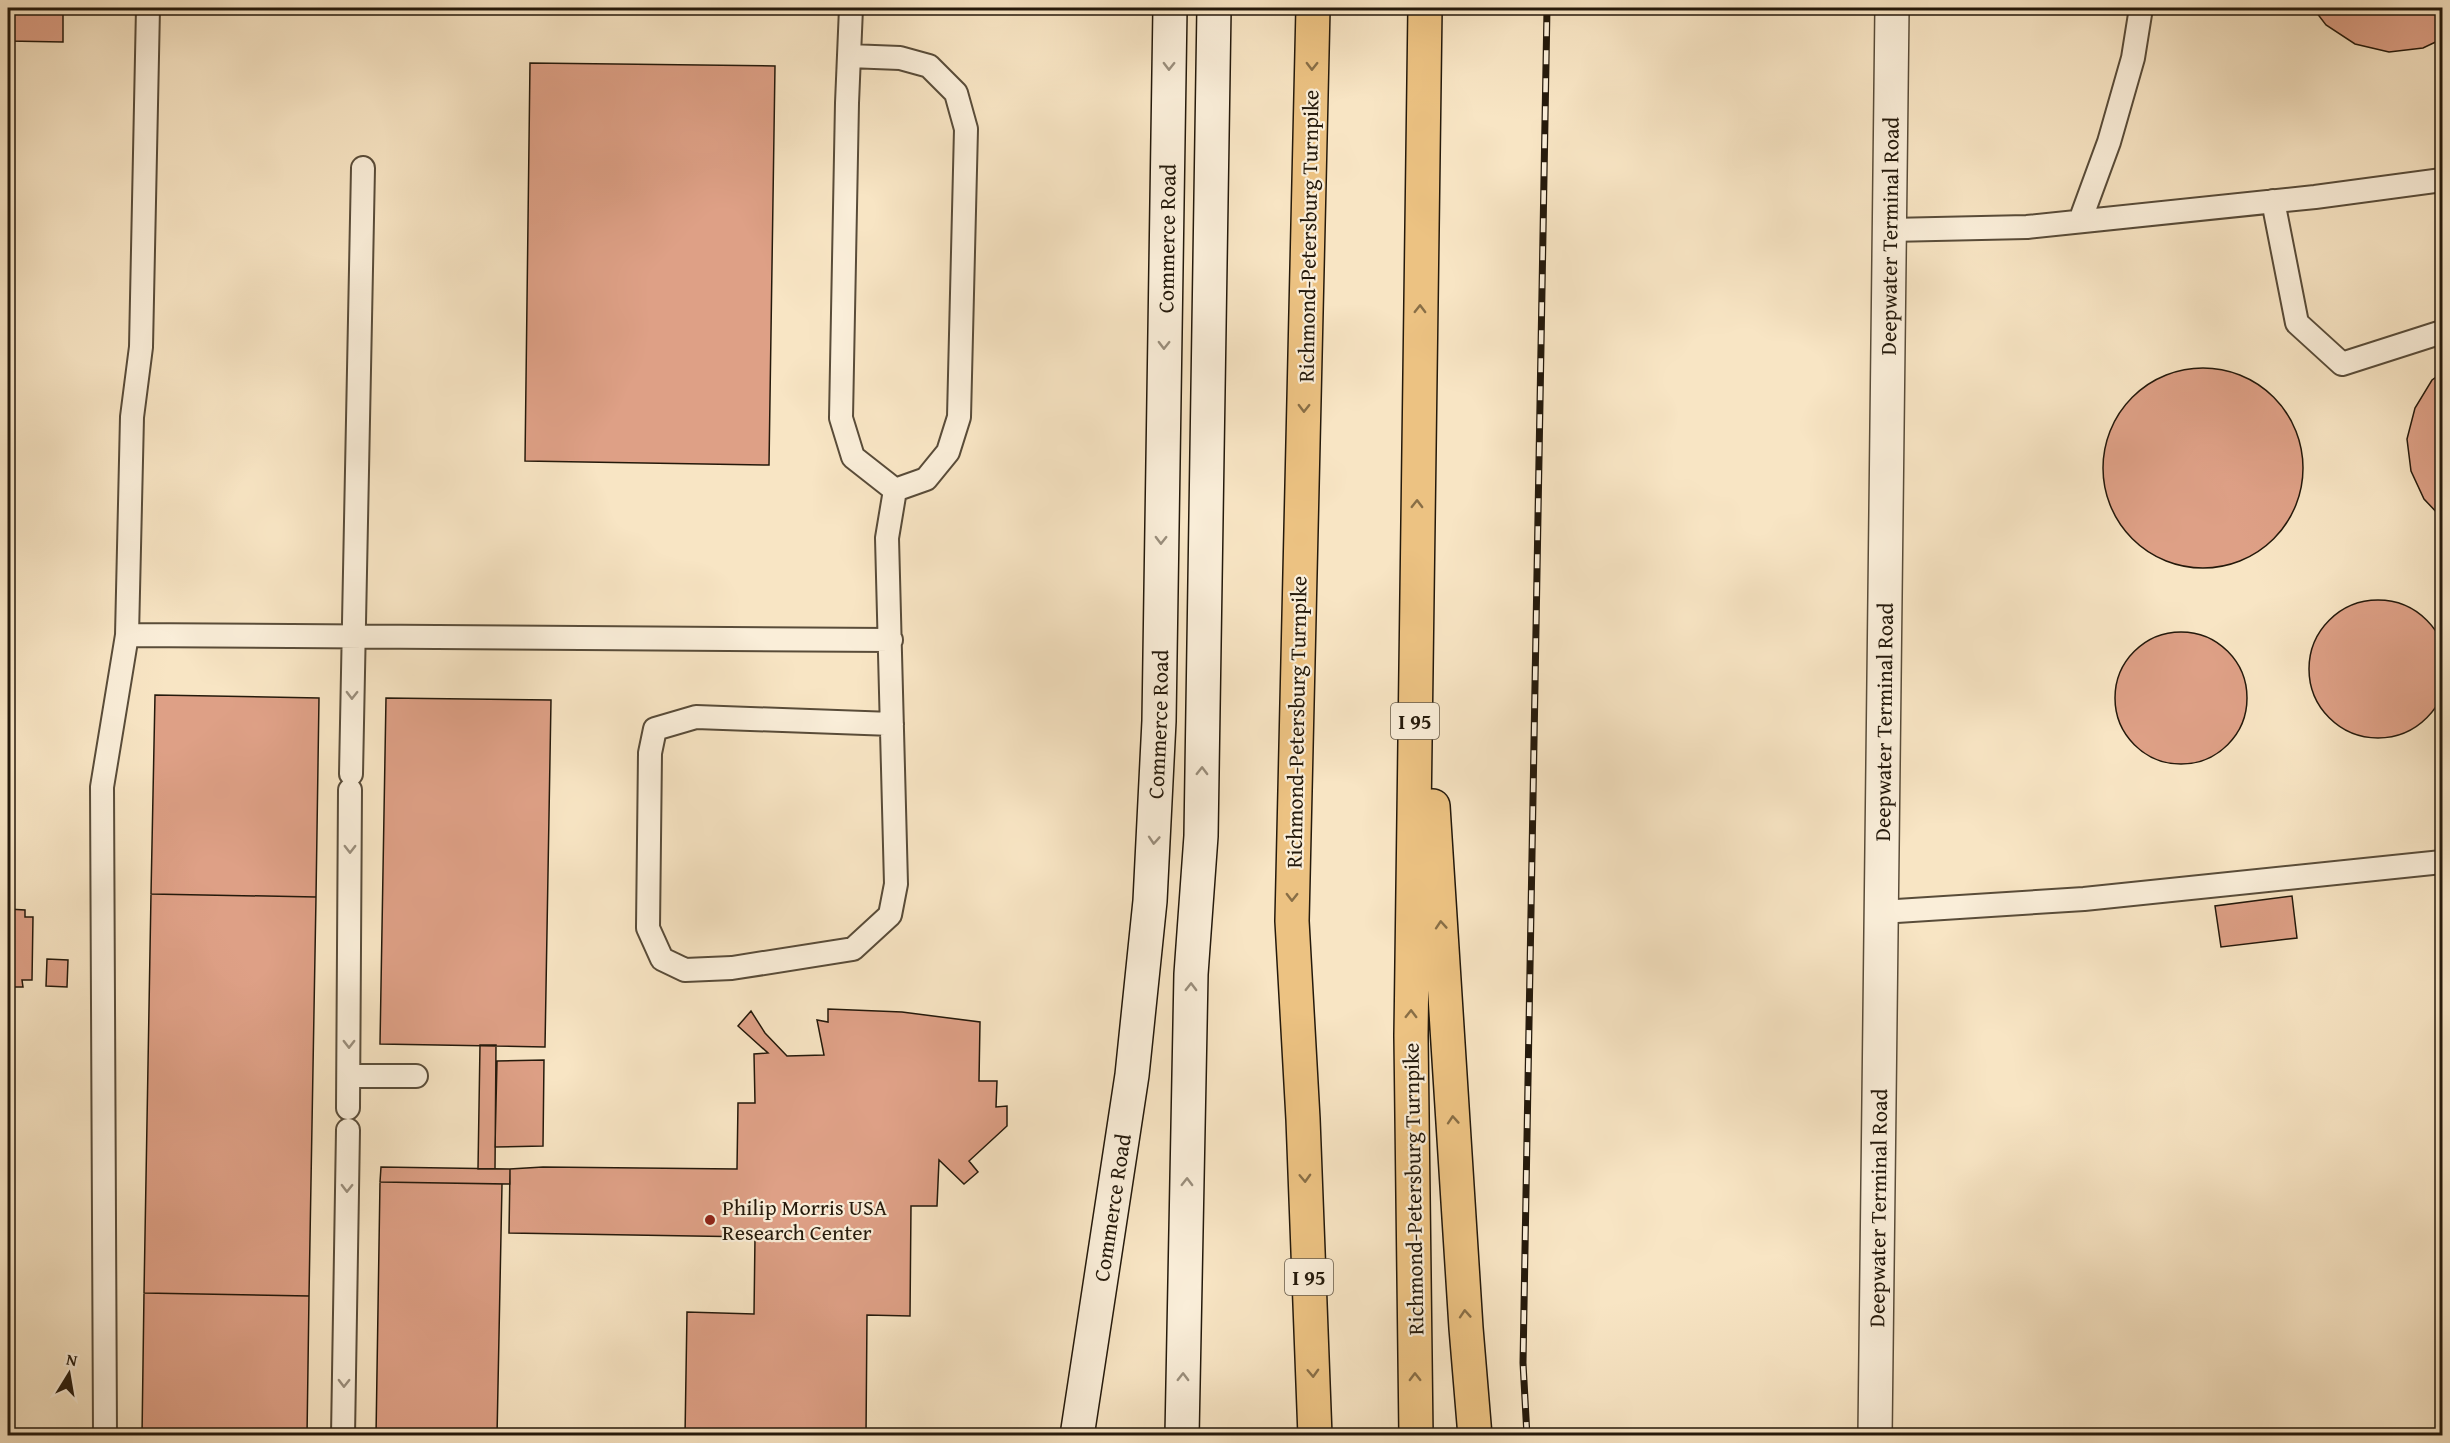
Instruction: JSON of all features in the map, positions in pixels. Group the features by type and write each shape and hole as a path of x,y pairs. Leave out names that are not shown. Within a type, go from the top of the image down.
{"highway":[{"name":"Richmond-Petersburg Turnpike","path":"1313,8 1292,921 1303,1119 1315,1436"},
{"name":"Richmond-Petersburg Turnpike","path":"1416,1436 1411,1024 1425,8"},
{"path":"1417,539 1466,1328 1475,1436"}],"main road":[{"name":"Commerce Road","path":"1077,1436 1132,1075 1144,970 1151,879 1159,721 1170,8"},
{"name":"Commerce Road","path":"1182,1436 1191,974 1201,825 1214,8"},
{"name":"Deepwater Terminal Road","path":"1875,1436 1892,8"}],"lane":[{"path":"105,1436 102,787 127,635 132,417 141,347 148,8"},
{"path":"851,8 841,418 853,457 895,490"},
{"path":"2080,221 2109,142 2133,58 2141,8"},
{"path":"849,56 900,58 929,66 956,93 966,129 959,417 948,452 926,479 895,490"},
{"path":"343,1436 351,782 363,168"},
{"path":"1890,230 2027,227 2273,201 2442,180"},
{"path":"2273,201 2297,323 2342,364 2442,332"},
{"path":"892,724 696,717 655,729 650,753 648,928 662,959 685,970 732,968 853,949 890,915 896,884 891,640 887,538 895,490"},
{"path":"127,635 891,640"},
{"path":"1881,912 2084,899 2442,862"},
{"path":"349,1076 416,1076"}],"building":[{"path":"8,8 63,8 63,42 8,41"},
{"path":"2313,8 2442,8 2442,39 2423,48 2389,52 2355,44 2326,25"},
{"path":"530,63 775,66 769,465 525,461"},
{"path":"2193,368 2213,368 2241,375 2267,390 2281,404 2296,430 2303,458 2303,478 2296,506 2281,532 2267,546 2232,564 2213,568 2193,568 2165,561 2139,546 2125,532 2107,497 2103,478 2103,458 2110,430 2125,404 2139,390 2174,372"},
{"path":"2442,373 2442,518 2424,499 2411,471 2407,439 2415,408 2432,380"},
{"path":"2378,600 2404,605 2427,620 2442,643 2447,669 2442,695 2427,718 2404,733 2378,738 2352,733 2329,718 2314,695 2309,669 2314,643 2329,620 2352,605"},
{"path":"2181,632 2206,637 2228,651 2242,673 2247,698 2242,723 2228,745 2206,759 2181,764 2156,759 2134,745 2120,723 2115,698 2120,673 2134,651 2156,637"},
{"path":"155,695 319,698 316,897 151,894"},
{"path":"386,698 551,700 545,1047 380,1044"},
{"path":"8,806 14,806 13,858 8,858"},
{"path":"151,894 316,897 309,1296 144,1293"},
{"path":"2292,896 2297,938 2221,947 2215,906"},
{"path":"8,909 25,910 25,917 33,917 32,980 22,980 23,987 8,987"},
{"path":"47,959 68,960 67,987 46,986"},
{"name":"Philip Morris USA Research Center","path":"828,1009 902,1012 980,1022 979,1081 997,1081 996,1107 1007,1106 1007,1126 969,1161 978,1172 964,1184 939,1160 937,1206 911,1206 910,1316 867,1315 866,1436 685,1436 687,1312 754,1314 755,1237 509,1233 510,1169 543,1167 737,1169 738,1103 755,1103 754,1054 768,1053 738,1026 751,1011 765,1033 787,1056 824,1055 817,1020 828,1022"},
{"path":"480,1045 496,1045 495,1169 478,1169"},
{"path":"544,1060 543,1146 495,1147 497,1061"},
{"path":"381,1167 510,1169 510,1184 380,1182"},
{"path":"380,1182 502,1184 497,1436 376,1436"},
{"path":"144,1293 309,1296 307,1436 142,1436"}],"railway":[{"path":"1527,1436 1523,1363 1547,8"}],"place":[{"name":"Philip Morris USA Research Center","path":"710,1220"}]}
